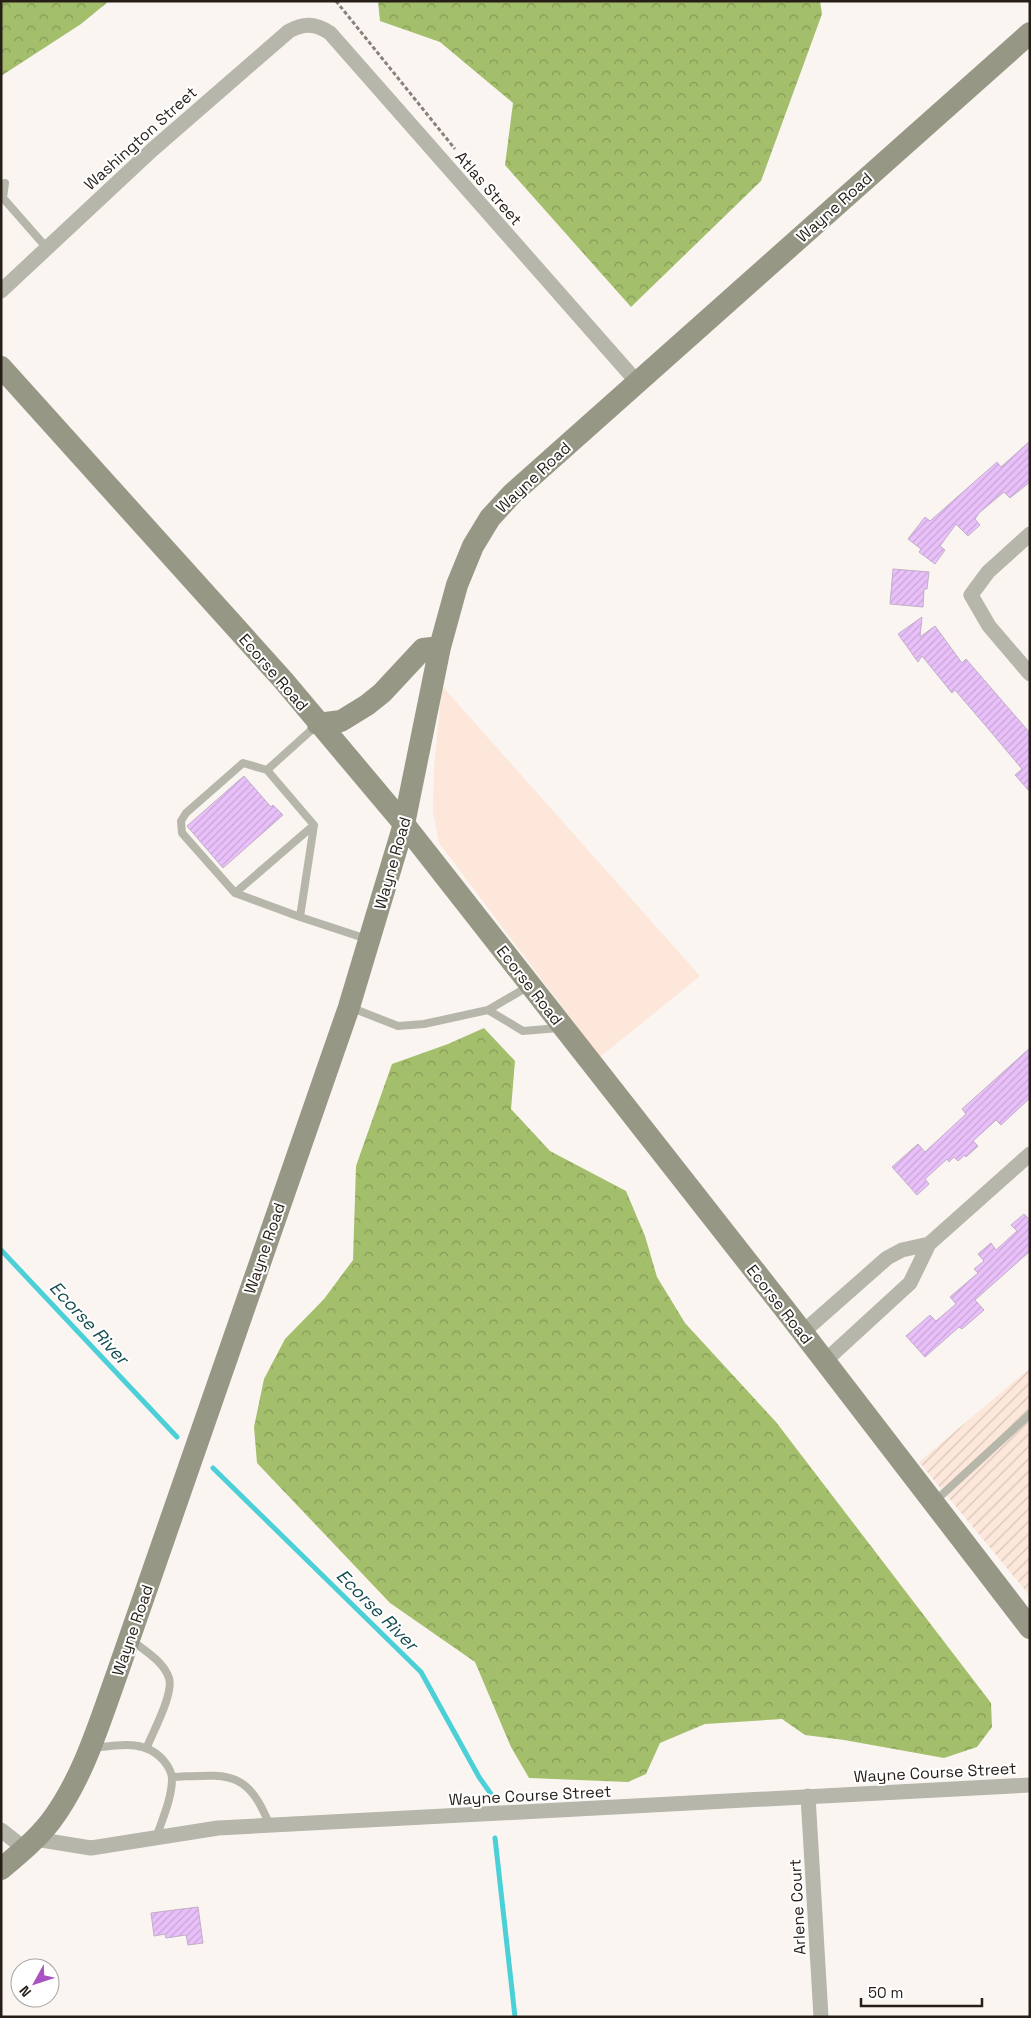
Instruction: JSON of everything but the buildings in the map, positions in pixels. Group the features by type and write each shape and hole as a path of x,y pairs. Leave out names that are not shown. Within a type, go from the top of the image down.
{"main road":[{"name":"Wayne Road","path":"1,1869 30,1844 51,1821 64,1800 89,1749 129,1638 349,1007 404,824 440,647 464,564 490,518 512,494 1030,33"},
{"name":"Ecorse Road","path":"1,367 283,680 318,724 404,824 803,1332 1030,1628"},
{"path":"318,724 341,721 367,706 423,649 440,647"}],"street":[{"name":"Washington Street","path":"1,291 152,150 289,31 300,25 310,24"},
{"name":"Atlas Street","path":"310,24 330,32 637,382"},
{"path":"1030,534 988,572 971,595 989,626 1030,674"},
{"path":"825,1362 910,1283 929,1244 1030,1154"},
{"path":"803,1332 887,1258 902,1250 929,1244"},
{"name":"Wayne Course Street","path":"30,1844 90,1848 218,1828 1030,1785"},
{"name":"Arlene Court","path":"808,1796 821,2017"},
{"path":"1,1830 30,1844"}],"lane":[{"path":"4,183 3,198 46,247"},
{"path":"267,770 318,724"},
{"path":"300,917 314,825 267,770 243,763 186,813 181,821 182,833 235,893 300,917 369,940"},
{"path":"235,893 314,825"},
{"path":"349,1007 398,1026 424,1024 488,1010 530,985"},
{"path":"488,1010 523,1031 564,1028"},
{"path":"933,1503 1028,1419"},
{"path":"129,1638 158,1662 169,1679 168,1697 147,1747"},
{"path":"89,1749 121,1745 147,1747 158,1754 168,1766 172,1776 171,1789 156,1838"},
{"path":"172,1776 226,1775 242,1782 254,1794 270,1826"}],"path":[{"path":"336,1 459,154"}],"shaded area":[{"path":"442,686 700,976 600,1057 439,843 433,811 434,767"},
{"path":"1030,1368 1030,1596 919,1462"}],"green space":[{"path":"1,1 109,1 81,24 1,76"},
{"path":"378,1 820,1 822,14 761,181 631,307 505,165 513,103 440,42 380,21"},
{"path":"484,1028 515,1061 511,1109 550,1151 626,1191 645,1236 657,1277 685,1323 776,1422 991,1703 992,1727 977,1747 944,1758 805,1735 782,1719 705,1724 660,1743 646,1774 628,1782 529,1778 511,1747 475,1662 390,1603 257,1463 254,1427 264,1379 285,1339 324,1299 353,1260 356,1166 392,1064 448,1044"}],"waterway":[{"name":"Ecorse River","path":"1,1250 177,1437"},
{"name":"Ecorse River","path":"213,1468 421,1672 479,1777 491,1794"},
{"name":"Ecorse River","path":"495,1838 515,2017"}]}
